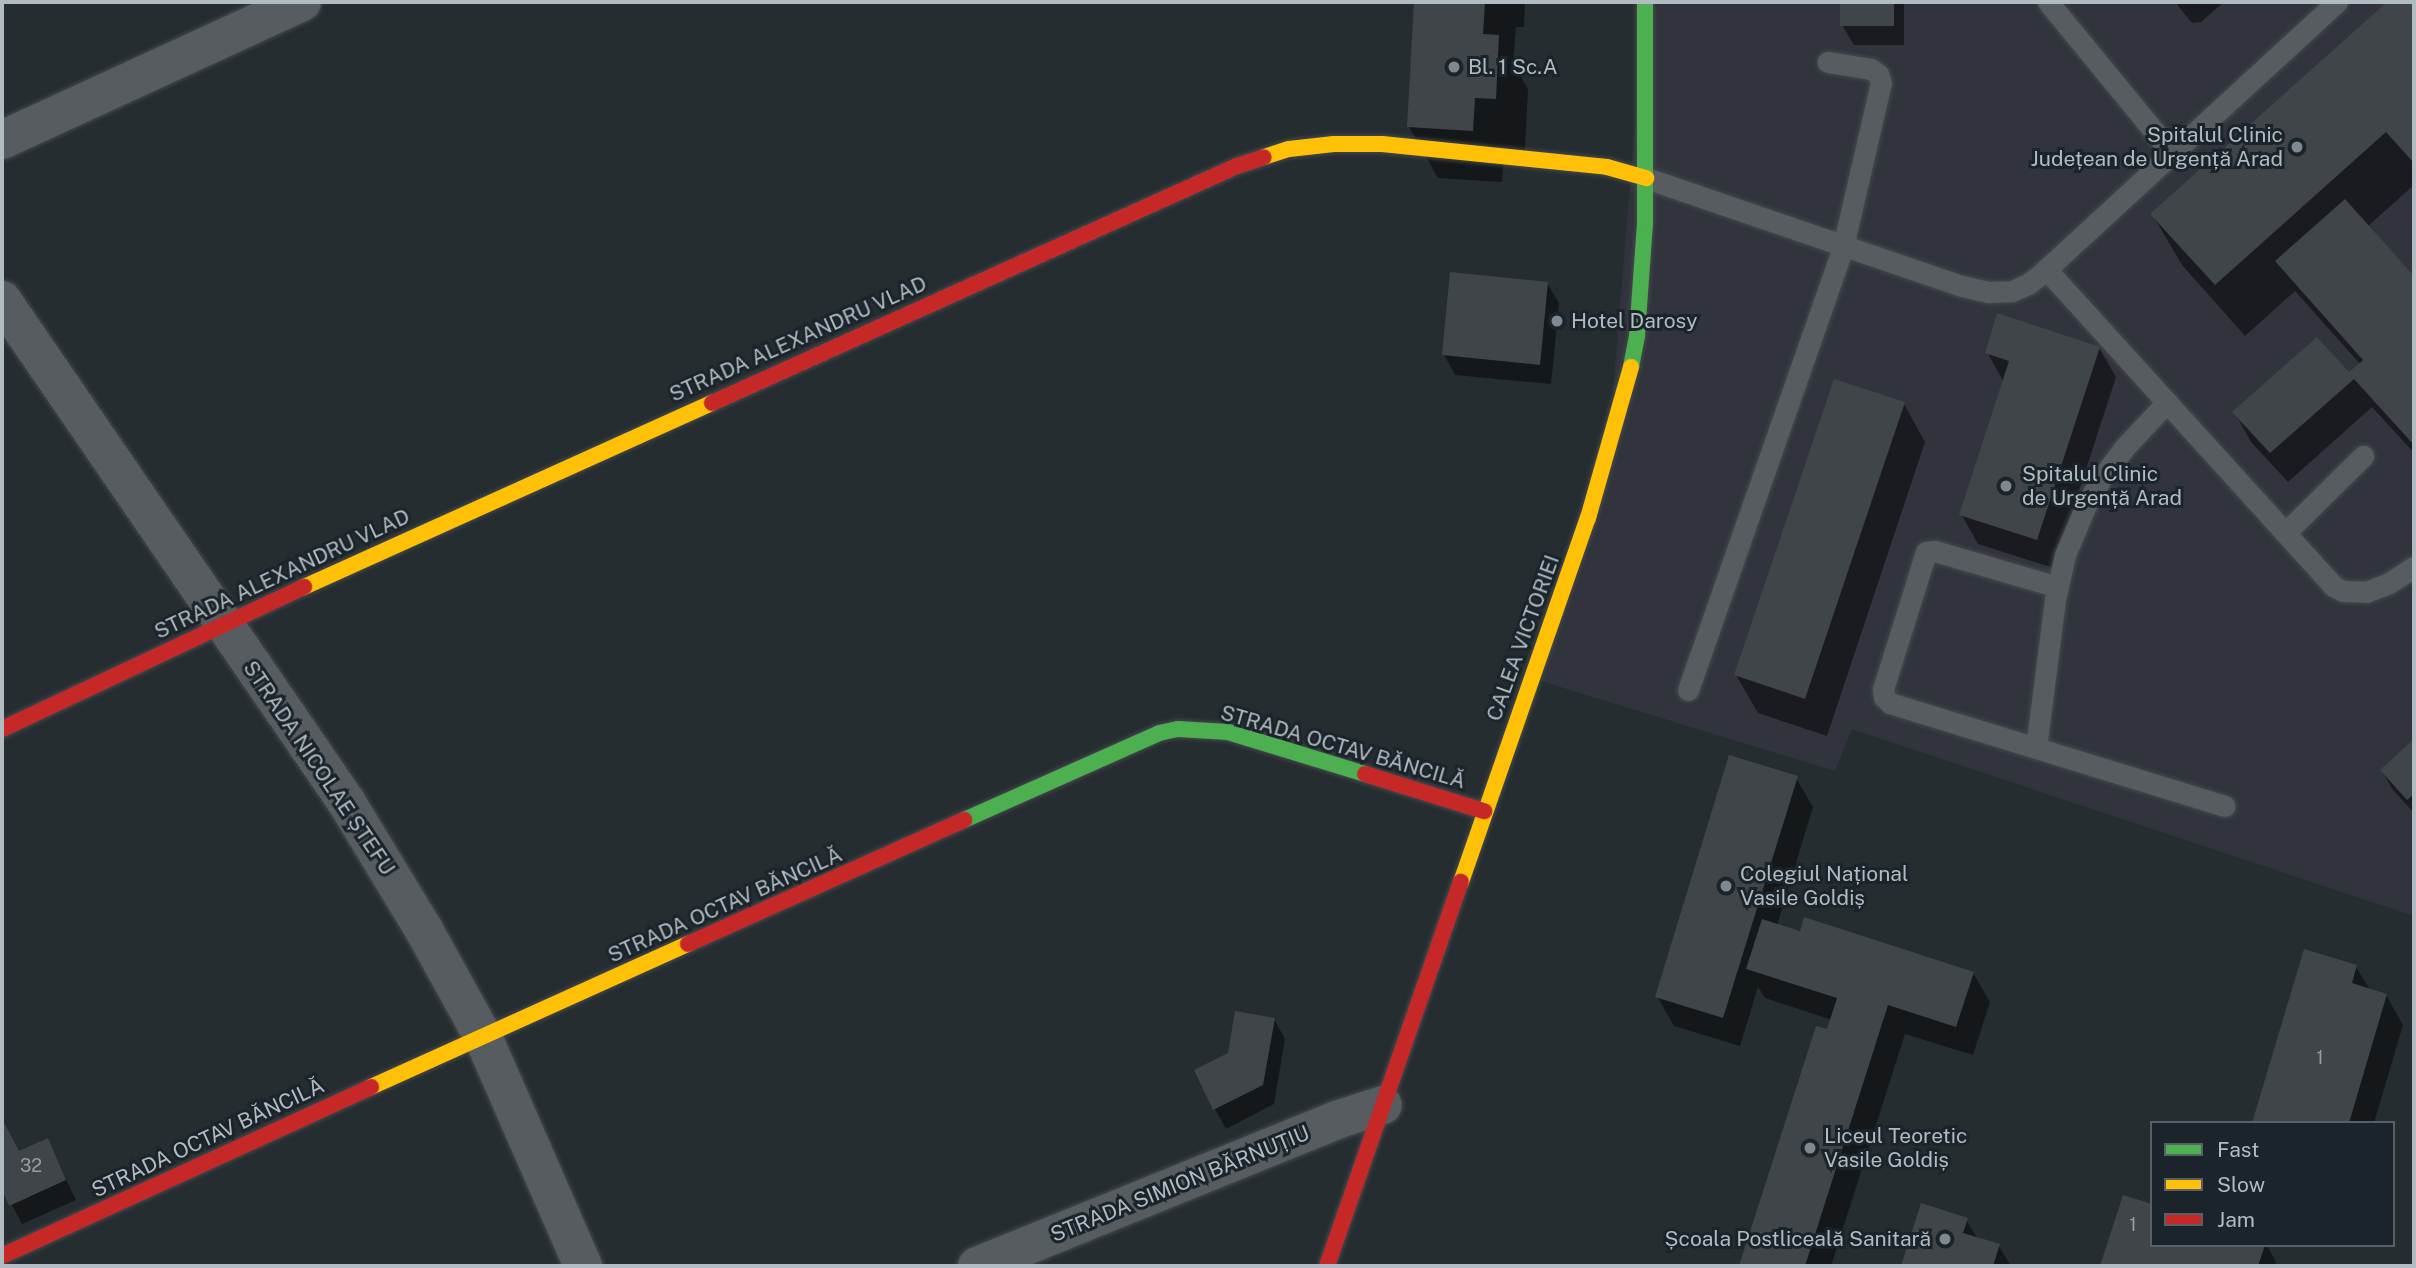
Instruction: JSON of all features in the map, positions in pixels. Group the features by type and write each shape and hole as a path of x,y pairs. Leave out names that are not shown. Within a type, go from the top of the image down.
{"street":[{"path":"2,140 302,2"},
{"name":"CALEA VICTORIEI","path":"1327,1266 1483,811 1588,518 1628,387 1637,335 1647,178 1645,2"},
{"name":"STRADA ALEXANDRU VLAD","path":"2,729 222,624 1171,193 1237,166 1289,149 1334,144 1382,144 1607,167 1647,178"},
{"name":"STRADA NICOLAE ȘTEFU","path":"2,300 347,803 424,930 483,1037 583,1266"},
{"name":"STRADA OCTAV BĂNCILĂ","path":"2,1256 1159,733 1178,729 1227,732 1483,811"},
{"name":"STRADA SIMION BĂRNUȚIU","path":"977,1266 1336,1120 1383,1105"}],"lane":[{"path":"2048,2 2172,153"},
{"path":"1647,178 1962,286 1989,292 2020,288 2046,269 2337,2"},
{"path":"1688,690 1843,247 1881,83 1878,74 1871,69 1828,62"},
{"path":"2046,269 2333,586 2343,591 2366,592 2389,583 2414,567"},
{"path":"2036,748 2058,587 2071,542 2086,505 2103,476 2124,448 2167,402"},
{"path":"2285,533 2363,457"},
{"path":"2058,587 1935,551 1926,552 1883,689 1884,697 1890,702 2224,806"}],"shaded area":[{"name":"Spitalul Clinic de Urgență Arad","path":"1645,2 2414,2 2414,916 1852,729 1835,771 1531,678 1608,454"}],"building":[{"name":"Bl. 1 Sc.A","path":"1414,2 1485,2 1483,34 1499,35 1496,99 1475,98 1473,131 1407,127"},
{"path":"1840,2 1894,2 1894,26 1840,26"},
{"name":"Spitalul Clinic Județean de Urgență Arad","path":"2387,2 2414,2 2414,163 2386,132 2215,285 2150,214"},
{"path":"2345,199 2414,276 2414,445 2354,379 2270,453 2232,412 2317,337 2349,372 2363,360 2275,261"},
{"name":"Hotel Darosy","path":"1450,272 1548,282 1540,365 1442,355"},
{"path":"1997,313 2100,347 2037,540 1959,515 2009,361 1985,353"},
{"path":"1834,379 1905,402 1805,699 1734,675"},
{"path":"2414,739 2414,794 2407,800 2380,770"},
{"name":"Colegiul Național Vasile Goldiș","path":"1729,755 1798,776 1723,1018 1655,997"},
{"name":"Liceul Teoretic Vasile Goldiș","path":"1804,917 1974,972 1956,1027 1888,1005 1805,1266 1739,1266 1816,1026 1827,1029 1837,998 1746,969 1762,919 1800,931"},
{"path":"2304,949 2357,965 2352,983 2387,994 2350,1121 2253,1121"},
{"path":"1235,1011 1275,1018 1263,1085 1213,1110 1194,1070 1228,1053"},
{"path":"2,1119 19,1151 48,1138 66,1180 9,1206 2,1190"},
{"path":"2123,1195 2150,1203 2150,1247 2264,1247 2258,1266 2100,1266"},
{"name":"Școala Postliceală Sanitară","path":"1921,1203 1968,1218 1963,1233 2000,1244 1993,1266 1901,1266"}],"traffic: fast":[{"path":"1631,367 1637,335 1645,223 1645,2"},
{"path":"964,820 1159,733 1178,729 1228,732 1365,774"}],"traffic: slow":[{"path":"1264,157 1289,149 1334,144 1382,144 1607,167 1646,178"},
{"path":"1461,882 1588,518 1631,367"},
{"path":"304,587 712,403"},
{"path":"371,1087 688,944"}],"traffic: jam":[{"path":"712,403 1237,166 1264,157"},
{"path":"2,729 304,587"},
{"path":"1365,774 1484,811"},
{"path":"688,944 964,820"},
{"path":"1327,1266 1461,882"},
{"path":"2,1256 371,1087"}],"place":[{"name":"Bl. 1 Sc.A","path":"1454,67"},
{"name":"Spitalul Clinic Județean de Urgență Arad","path":"2297,147"},
{"name":"Hotel Darosy","path":"1557,321"},
{"name":"Spitalul Clinic de Urgență Arad","path":"2006,486"},
{"name":"Colegiul Național Vasile Goldiș","path":"1726,886"},
{"name":"Liceul Teoretic Vasile Goldiș","path":"1810,1148"},
{"name":"Școala Postliceală Sanitară","path":"1945,1239"}]}
